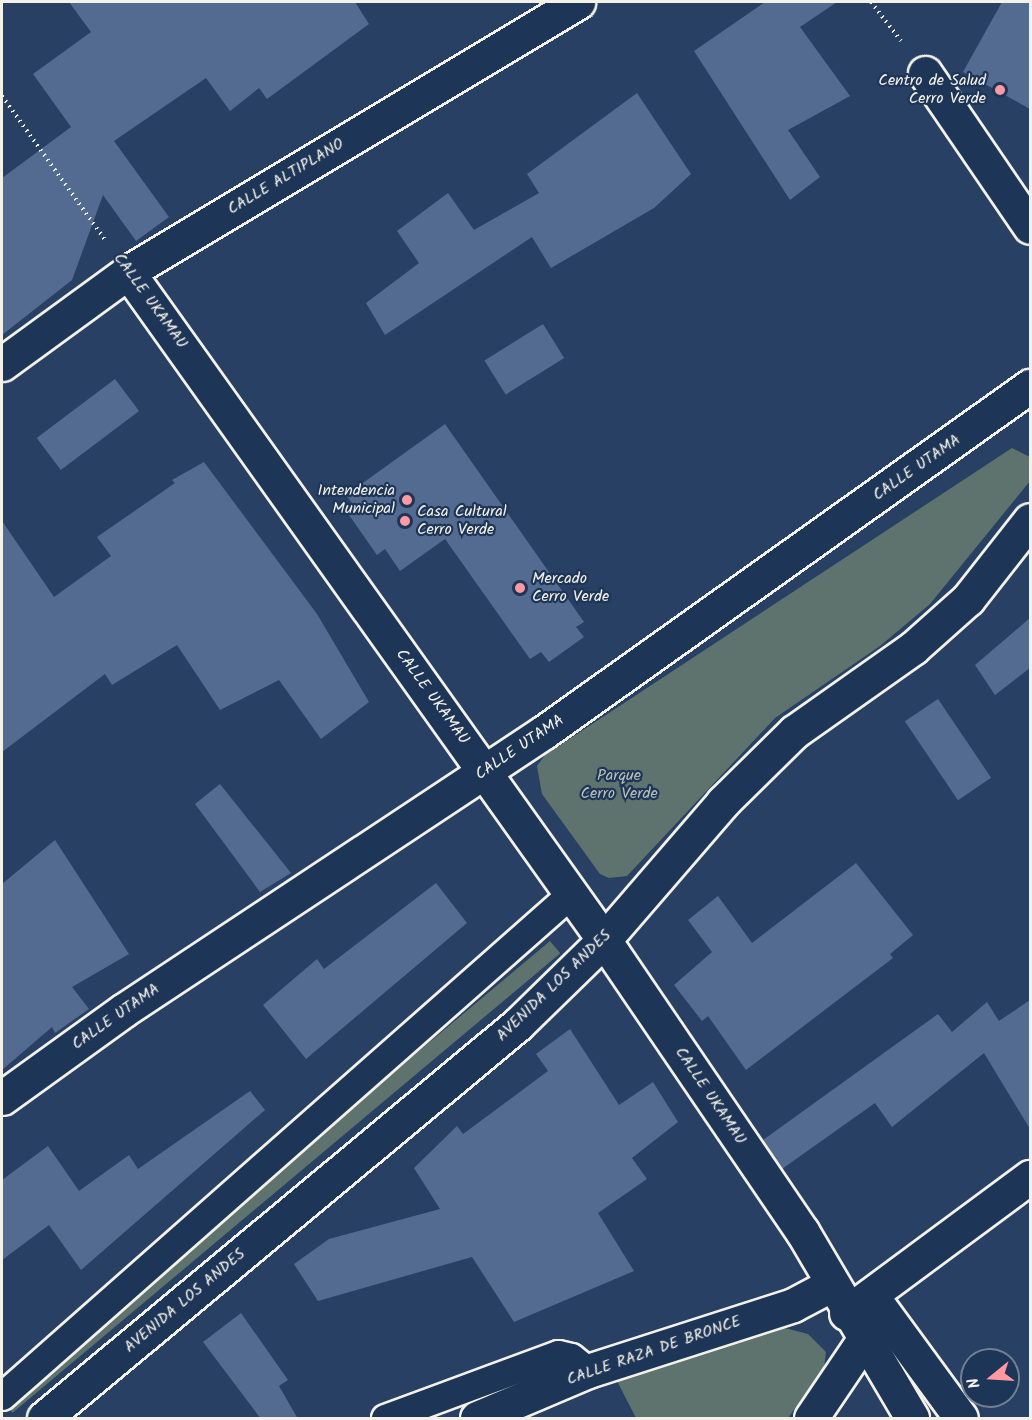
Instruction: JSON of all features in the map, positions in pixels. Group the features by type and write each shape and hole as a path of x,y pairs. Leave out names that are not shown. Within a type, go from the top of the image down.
{"street":[{"name":"CALLE ALTIPLANO","path":"2,364 128,272 578,2"},
{"path":"925,73 1030,227"},
{"name":"CALLE UKAMAU","path":"128,272 572,893 802,1231 831,1285 859,1304 961,1419"},
{"name":"CALLE UTAMA","path":"2,1098 124,1010 486,772 1030,386"},
{"name":"AVENIDA LOS ANDES","path":"44,1419 518,1024 604,940 723,802 786,740 945,620 968,599 1030,520"},
{"path":"859,1304 1030,1177"},
{"name":"CALLE RAZA DE BRONCE","path":"477,1419 588,1371 793,1305 831,1285"},
{"name":"CALLE UKAMAU","path":"859,1304 863,1341 912,1419"},
{"path":"811,1419 863,1341"}],"lane":[{"path":"2,1396 572,893"},
{"path":"385,1419 558,1354 571,1357 588,1371"}],"path":[{"path":"871,2 925,73"},
{"name":"CALLE UKAMAU","path":"2,96 128,272"}],"green space":[{"name":"Parque Cerro Verde","path":"1012,448 1030,457 1030,481 930,604 880,646 775,718 627,876 609,878 600,874 542,794 537,766 545,755"},
{"path":"550,941 560,953 13,1413 2,1401"},
{"path":"777,1326 808,1334 826,1352 824,1368 788,1418 636,1418 613,1373"}],"building":[{"path":"69,2 355,2 369,24 267,99 259,88 230,111 206,78 114,141 169,217 136,241 103,195 72,280 2,335 2,178 71,127 33,74 91,32"},
{"path":"765,2 837,2 800,27 850,96 788,130 820,177 790,200 694,51"},
{"name":"Centro de Salud Cerro Verde","path":"1002,2 1030,2 1030,109 963,72"},
{"path":"637,93 691,174 654,208 551,268 532,237 385,335 366,303 419,263 397,231 448,193 474,230 539,193 527,174"},
{"path":"543,324 564,358 506,394 484,361"},
{"path":"115,379 139,411 61,470 37,438"},
{"path":"445,424 584,622 576,627 584,637 549,662 541,652 530,659 445,539 400,571 385,549 377,555 349,515 357,510 346,495"},
{"path":"204,462 317,614 369,702 321,739 279,680 220,710 177,645 112,685 105,674 2,752 2,521 54,597 111,556 97,537 175,483 172,480"},
{"path":"1030,618 1030,668 995,695 975,665"},
{"path":"938,699 991,778 958,800 905,721"},
{"path":"220,784 291,873 260,892 195,804"},
{"path":"55,840 129,954 72,987 89,1009 55,1033 52,1027 2,1070 2,884"},
{"path":"856,863 913,935 890,954 893,958 746,1070 708,1016 702,1021 674,985 712,952 688,920 718,896 752,943"},
{"path":"436,883 467,923 306,1059 263,1005 317,959 324,969"},
{"path":"1030,1000 1030,1129 984,1053 892,1127 875,1103 782,1169 763,1140 938,1014 952,1032 987,1002 999,1021"},
{"path":"570,1029 619,1105 653,1082 678,1122 632,1158 647,1179 598,1213 634,1271 514,1322 472,1257 318,1301 294,1264 329,1239 440,1209 414,1168 457,1126 463,1134 548,1071 536,1054"},
{"path":"250,1091 265,1110 81,1270 49,1225 2,1260 2,1180 48,1146 79,1191 129,1155 138,1169"},
{"path":"241,1313 288,1380 279,1386 298,1419 261,1419 203,1342"}],"place":[{"name":"Centro de Salud Cerro Verde","path":"1000,90"},
{"name":"Intendencia Municipal","path":"407,500"},
{"name":"Casa Cultural Cerro Verde","path":"405,521"},
{"name":"Mercado Cerro Verde","path":"520,588"}]}
